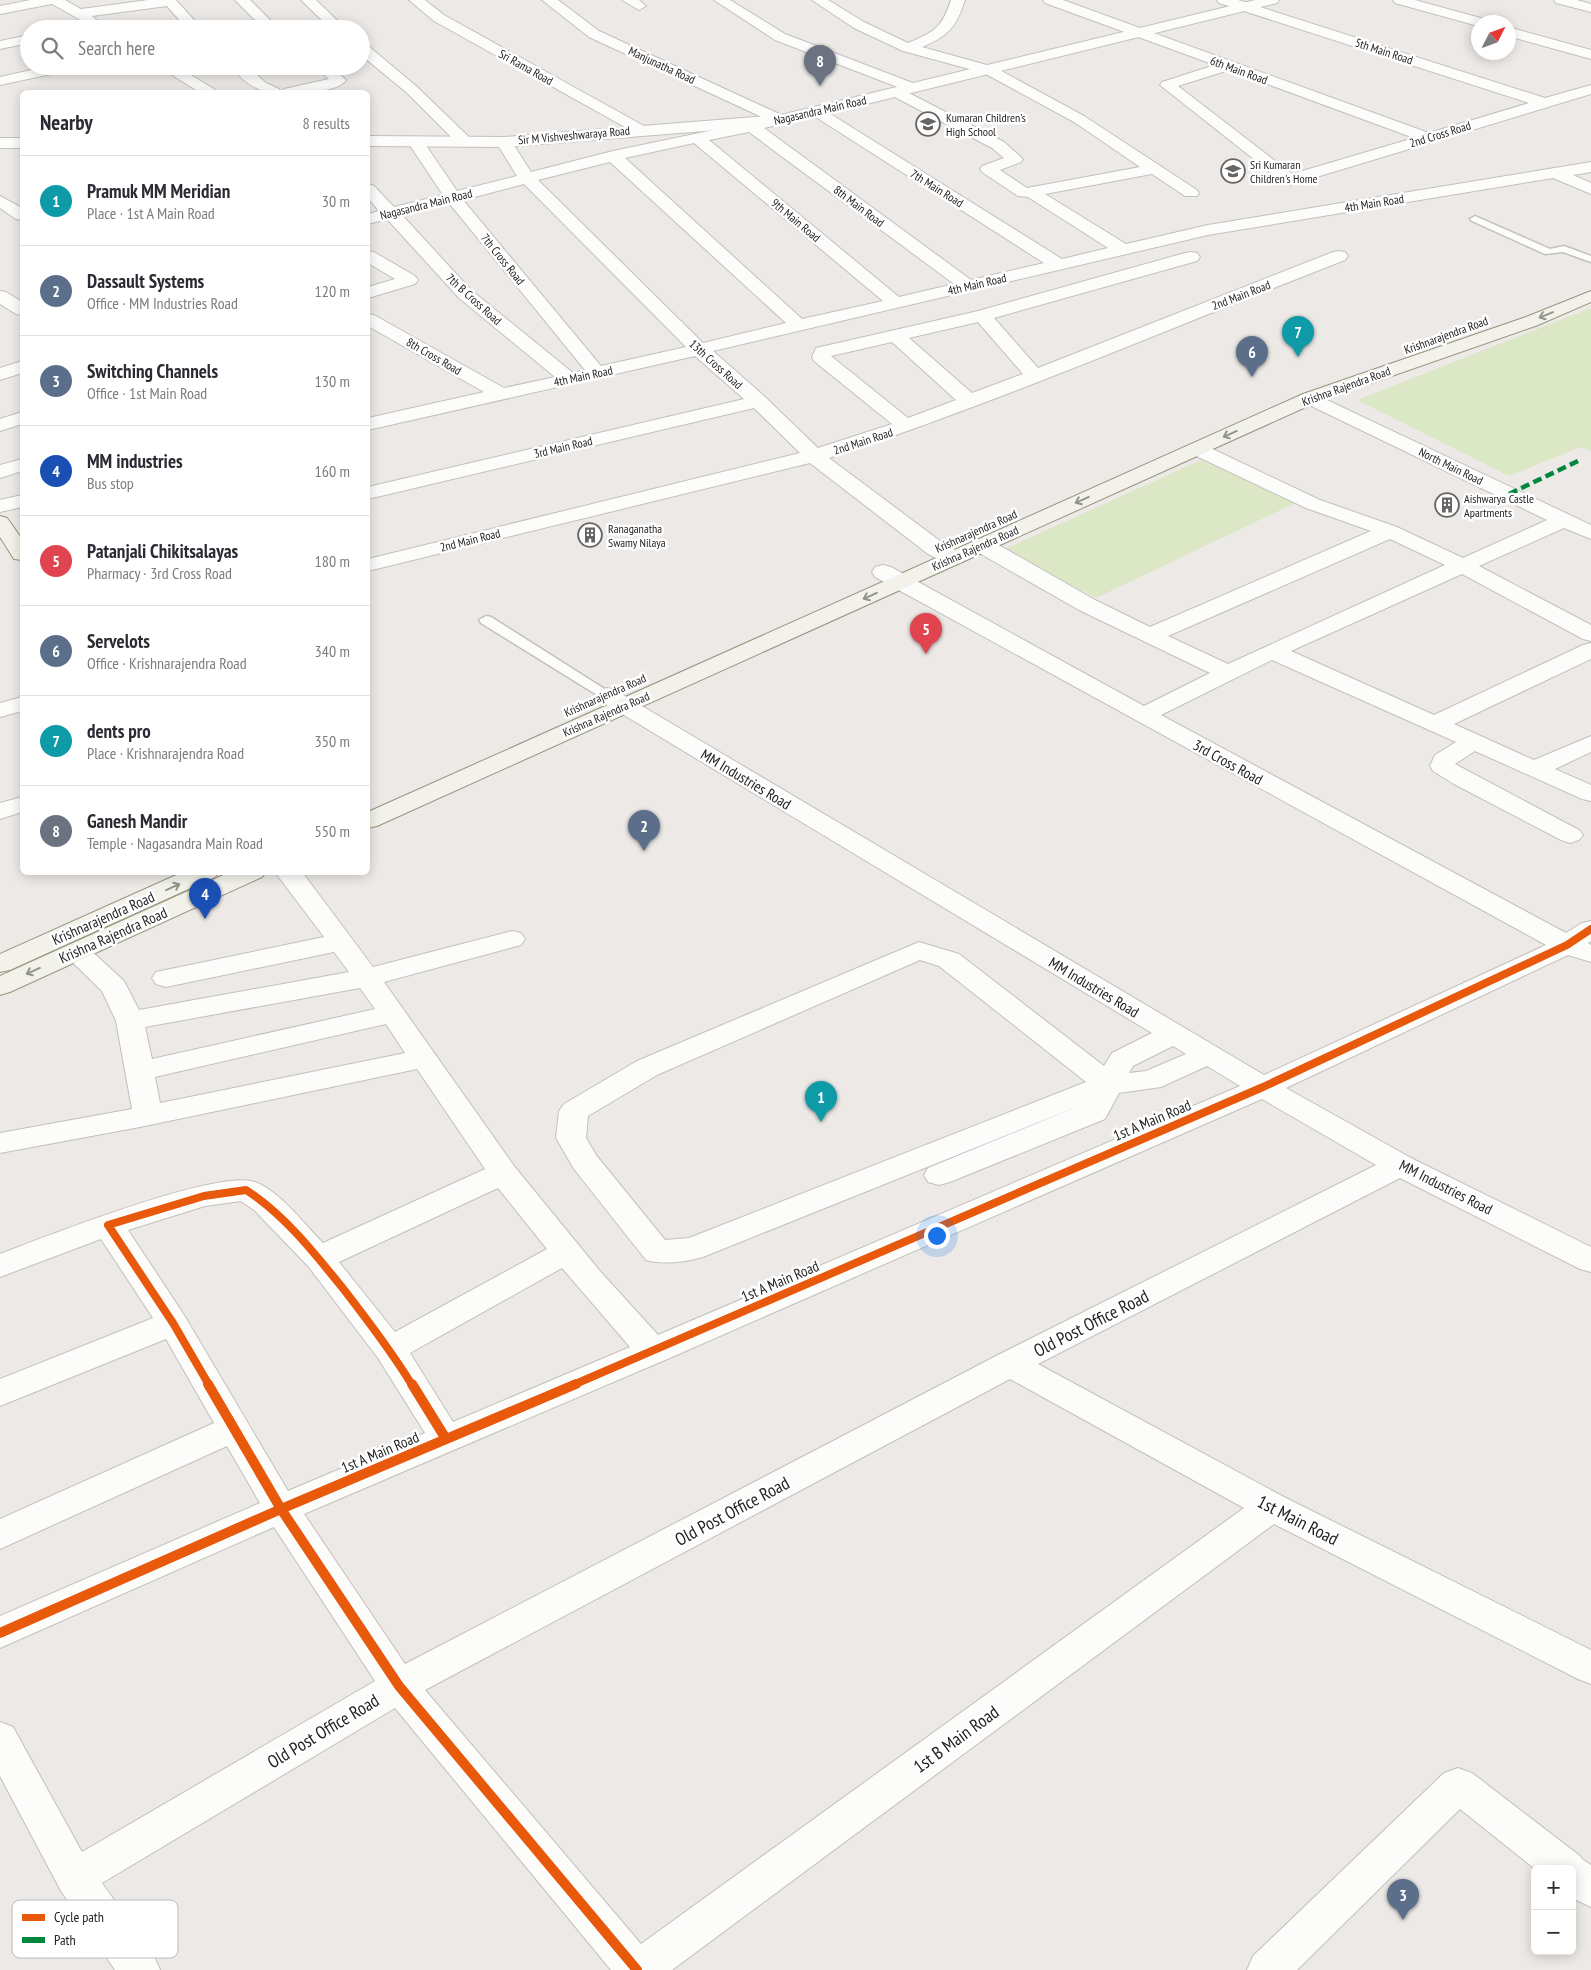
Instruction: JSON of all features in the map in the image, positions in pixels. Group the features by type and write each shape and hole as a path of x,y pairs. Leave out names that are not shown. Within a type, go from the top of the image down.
{"main road":[{"name":"Krishnarajendra Road","path":"944,553 1292,391 1591,280"},
{"name":"Krishna Rajendra Road","path":"370,820 616,700 944,553 982,545 1310,398 1532,321 1591,296"},
{"path":"0,522 20,551"},
{"name":"Krishnarajendra Road","path":"370,800 616,700"},
{"name":"Krishnarajendra Road","path":"0,964 199,875"},
{"name":"Krishna Rajendra Road","path":"0,986 248,875"}],"street":[{"path":"0,10 50,0"},
{"path":"56,0 88,20"},
{"path":"78,14 170,0 187,20"},
{"path":"242,0 263,20"},
{"path":"308,0 329,20"},
{"name":"Sri Rama Road","path":"416,0 439,18 640,130"},
{"name":"Manjunatha Road","path":"549,0 594,34 781,120"},
{"path":"721,0 780,38 913,88"},
{"path":"819,0 859,25 908,48 989,70 1079,119 1191,193"},
{"path":"908,48 944,32 954,14 958,0"},
{"name":"6th Main Road","path":"1050,0 1138,34 1429,138"},
{"name":"5th Main Road","path":"1224,0 1544,103"},
{"name":"Nagasandra Main Road","path":"370,219 613,156 781,120 1272,0"},
{"path":"1400,0 1471,20"},
{"path":"1561,0 1591,8"},
{"path":"1516,33 1591,55"},
{"path":"0,45 20,40"},
{"path":"370,54 411,88 465,142"},
{"name":"2nd Cross Road","path":"1227,66 1167,84 1290,180 1591,89"},
{"path":"0,81 28,75"},
{"path":"180,75 206,90"},
{"path":"248,75 261,86 270,90"},
{"path":"300,90 331,84 338,80 332,75"},
{"path":"0,81 18,93"},
{"path":"896,92 998,145 1015,159 988,169 1024,193 1154,169"},
{"name":"7th Main Road","path":"816,111 1059,265"},
{"name":"Sir M Vishveshwaraya Road","path":"370,142 504,142 781,120"},
{"name":"8th Main Road","path":"751,126 968,286"},
{"name":"9th Main Road","path":"697,138 896,303"},
{"name":"7th Cross Road","path":"415,141 453,198 597,373"},
{"name":"13th Cross Road","path":"504,142 527,178 699,349 758,401 814,456 944,553"},
{"path":"0,143 20,143"},
{"path":"613,156 799,326"},
{"name":"4th Main Road","path":"370,424 597,373 1208,230 1591,167"},
{"path":"1555,173 1591,189"},
{"name":"7th B Cross Road","path":"370,191 465,294 569,379"},
{"path":"1031,192 1123,250"},
{"path":"0,201 20,214"},
{"name":"2nd Main Road","path":"370,565 814,456 906,426 970,402 1339,256"},
{"path":"370,257 409,280"},
{"path":"906,426 820,357 823,352 982,316 1191,257"},
{"path":"370,292 441,270"},
{"path":"0,296 20,310"},
{"path":"0,318 20,312"},
{"path":"982,316 1036,376"},
{"name":"8th Cross Road","path":"370,320 501,394"},
{"path":"895,335 970,402"},
{"path":"0,374 20,369"},
{"name":"North Main Road","path":"1310,398 1581,526"},
{"name":"3rd Main Road","path":"370,493 758,401"},
{"path":"0,425 20,419"},
{"path":"1197,449 1313,504 1390,531 1463,566 1591,634"},
{"path":"0,472 20,466"},
{"path":"0,506 20,501"},
{"path":"1143,715 1272,651 1463,566 1581,526"},
{"path":"1151,635 1390,531"},
{"path":"982,545 1087,605 1228,674"},
{"name":"3rd Cross Road","path":"892,577 1143,715 1581,944"},
{"path":"1434,724 1591,650"},
{"path":"1272,651 1591,794"},
{"name":"MM Industries Road","path":"616,700 1263,1087 1400,1165 1591,1261"},
{"path":"0,710 20,705"},
{"path":"1474,741 1444,760 1442,766 1570,836"},
{"path":"1536,768 1591,743"},
{"path":"0,811 20,805"},
{"path":"290,875 424,1058 503,1173 566,1252 652,1351"},
{"path":"130,1021 366,978 512,939"},
{"path":"166,978 341,942"},
{"name":"1st A Main Road","path":"0,1633 281,1509 1263,1087 1581,944"},
{"path":"1108,1084 949,960 919,950 647,1068 574,1112 571,1138 585,1162 657,1252 692,1249 1108,1084 1151,1080 1208,1055"},
{"path":"76,952 114,987 130,1021 148,1115"},
{"path":"141,1071 392,1014"},
{"path":"939,1175 1095,1112 1122,1060 1173,1034"},
{"path":"0,1143 148,1115 424,1058"},
{"name":"Old Post Office Road","path":"75,1878 399,1686 1010,1364 1400,1165"},
{"path":"319,1258 503,1173"},
{"path":"0,1266 108,1225 204,1196 246,1190 264,1202 319,1258 390,1349 446,1439"},
{"path":"108,1225 173,1322 281,1509 399,1686 638,1970"},
{"path":"390,1349 566,1252"},
{"path":"0,1393 173,1322"},
{"name":"1st Main Road","path":"1010,1364 1272,1507 1591,1668"},
{"path":"0,1535 234,1428"},
{"name":"1st B Main Road","path":"638,1970 1272,1507"},
{"path":"0,1739 75,1878 90,1900"},
{"path":"1268,1970 1458,1785 1561,1865"},
{"path":"1576,1877 1591,1888"},
{"path":"131,1958 139,1970"}],"lane":[{"path":"1475,220 1549,252 1564,249 1591,259"},
{"path":"486,620 616,700"}],"green space":[{"path":"1591,308 1591,451 1581,447 1509,476 1357,400"},
{"path":"1201,460 1295,503 1096,598 1003,550"}],"marked path":[{"path":"1509,494 1580,460"}],"cycle path":[{"path":"0,1633 281,1509 653,1351 1263,1087 1567,945 1591,929"},
{"path":"446,1439 390,1349 319,1258 265,1202 246,1190 204,1196 108,1225 173,1323 281,1509 399,1686 637,1970"}],"place":[{"name":"Ganesh Mandir","path":"820,86"},
{"name":"Kumaran Children's High School","path":"928,124"},
{"name":"Sri Kumaran Children's Home","path":"1233,171"},
{"name":"dents pro","path":"1298,357"},
{"name":"Servelots","path":"1252,377"},
{"name":"Aishwarya Castle Apartments","path":"1447,505"},
{"name":"Ranaganatha Swamy Nilaya","path":"590,535"},
{"name":"Patanjali Chikitsalayas","path":"926,654"},
{"name":"Dassault Systems","path":"644,851"},
{"name":"MM industries","path":"205,919"},
{"name":"Pramuk MM Meridian","path":"821,1122"},
{"name":"Switching Channels","path":"1403,1920"}]}
